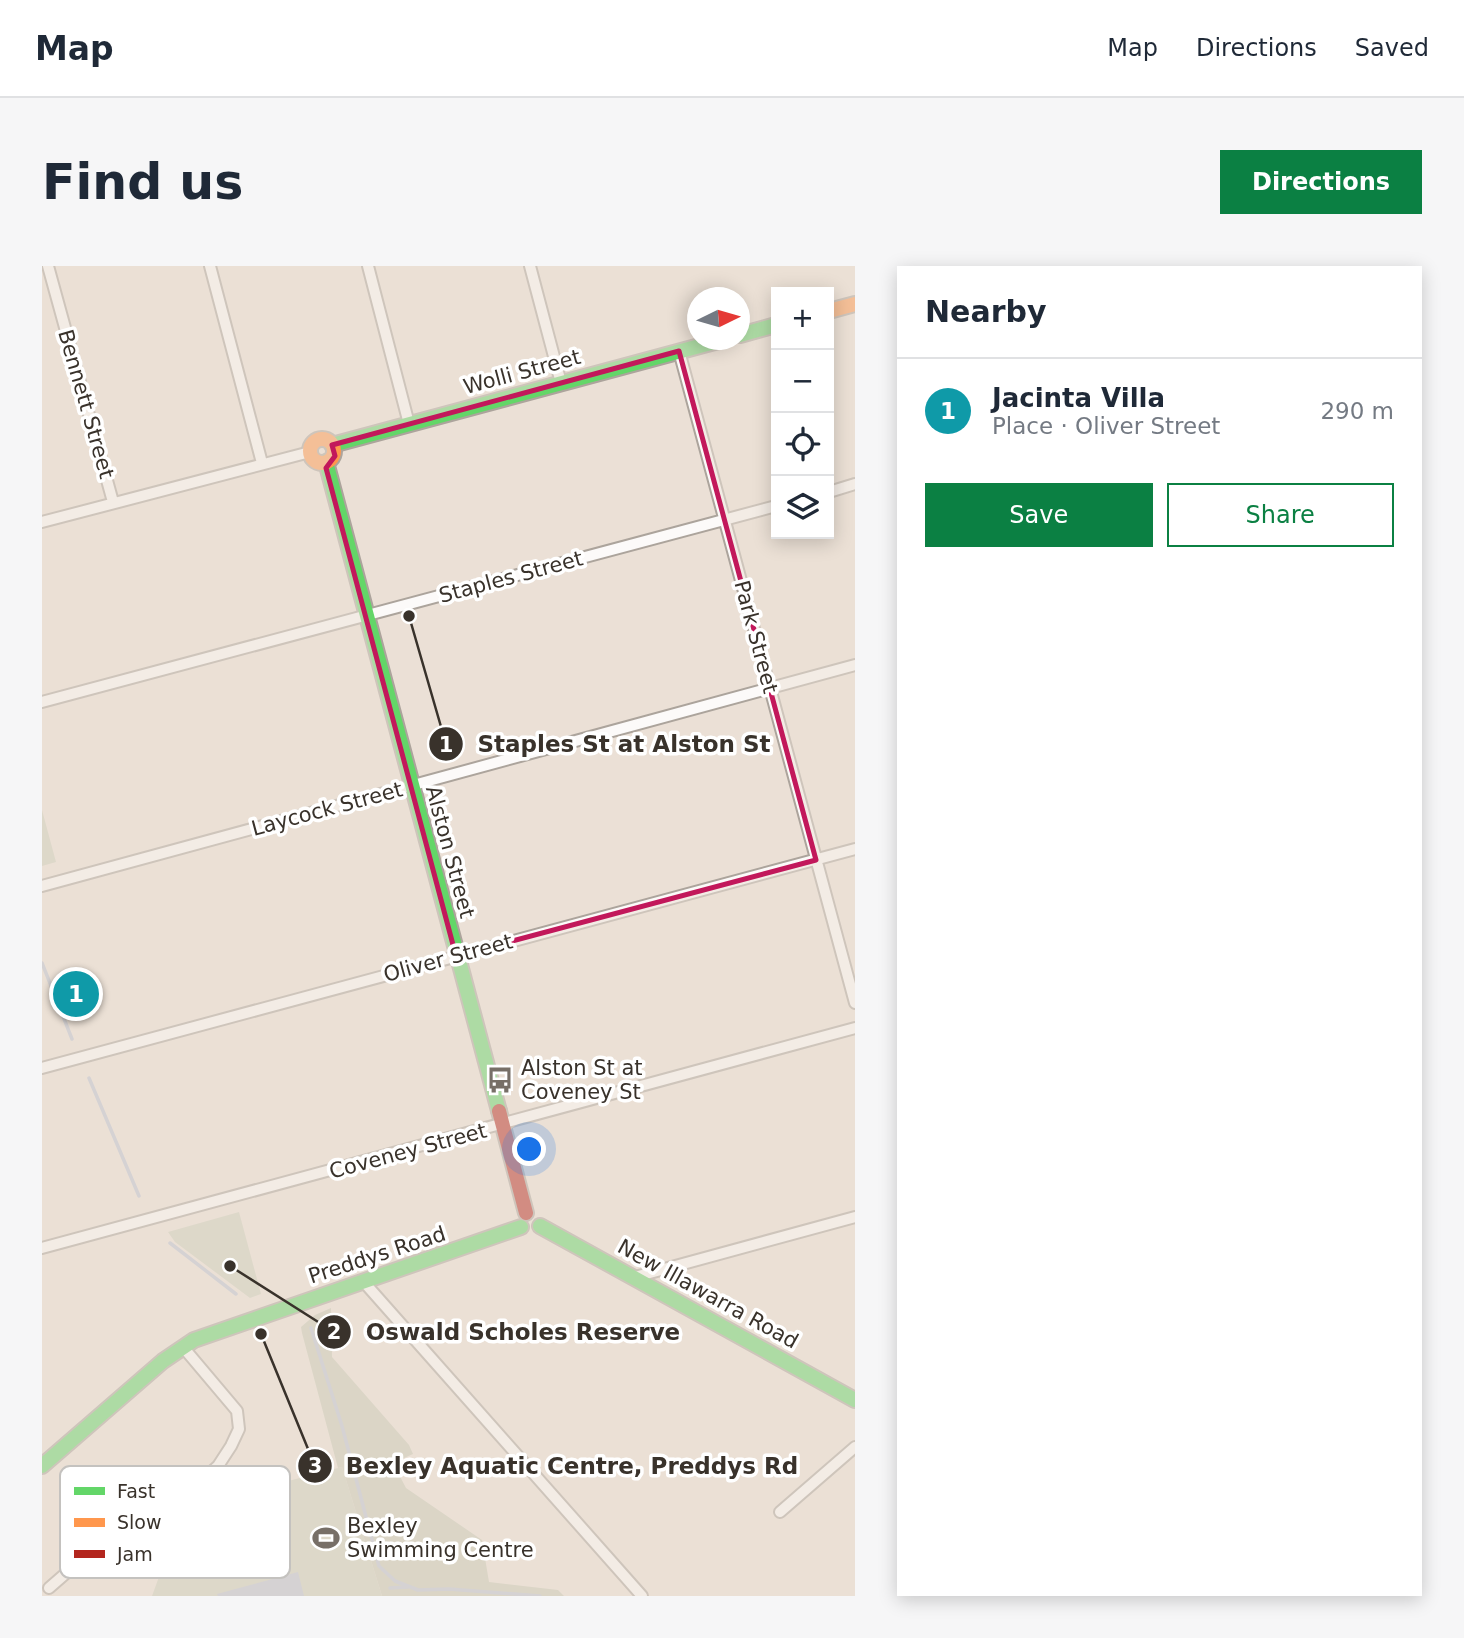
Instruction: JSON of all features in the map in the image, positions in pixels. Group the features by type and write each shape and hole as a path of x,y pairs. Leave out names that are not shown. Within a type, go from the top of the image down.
{"street":[{"name":"Bennett Street","path":"48,266 114,502"},
{"path":"210,266 262,463"},
{"path":"368,266 409,424"},
{"path":"530,266 561,383"},
{"path":"834,310 855,304"},
{"path":"750,332 771,326"},
{"name":"Wolli Street","path":"332,445 687,349"},
{"name":"Park Street","path":"679,351 855,1003"},
{"path":"318,439 326,440 332,445 333,453 326,461 316,460 310,452 312,444 318,439"},
{"path":"42,522 310,452"},
{"name":"Alston Street","path":"326,461 502,1126 524,1220"},
{"path":"834,491 855,485"},
{"name":"Staples Street","path":"42,702 771,507"},
{"name":"Laycock Street","path":"42,886 855,665"},
{"name":"Oliver Street","path":"42,1068 855,849"},
{"name":"Coveney Street","path":"42,1248 502,1126 855,1028"},
{"path":"635,1277 855,1217"},
{"name":"Preddys Road","path":"42,1466 183,1346 212,1332 362,1281 524,1220 532,1233 540,1226"},
{"name":"New Illawarra Road","path":"540,1226 855,1400"},
{"path":"362,1281 642,1596"},
{"path":"183,1346 237,1411 239,1429 218,1466"},
{"path":"780,1513 855,1447"},
{"path":"49,1588 60,1578"}],"highlighted area":[{"path":"679,351 816,860 456,956 326,468 335,456 332,445"}],"green space":[{"path":"42,810 56,862 42,866"},
{"path":"239,1212 261,1294 250,1298 175,1242 168,1232"},
{"path":"331,1308 332,1357 409,1445 413,1454 393,1463 406,1488 482,1540 489,1582 558,1590 564,1596 382,1596 342,1467 338,1468 302,1333 301,1327 315,1315"},
{"path":"342,1467 382,1596 152,1596 159,1578 290,1578 290,1481"}],"water":[{"path":"298,1572 304,1596 217,1594 276,1578 290,1578 290,1574"}],"waterway":[{"path":"42,963 72,1039"},
{"path":"89,1078 139,1196"},
{"path":"170,1243 236,1294"},
{"path":"311,1328 342,1426 379,1566 395,1581 418,1590 449,1589 540,1596"},
{"path":"390,1588 408,1587"}],"traffic: fast":[{"path":"750,332 771,326"},
{"path":"332,445 687,349"},
{"path":"326,462 499,1111"},
{"path":"540,1226 855,1400"},
{"path":"42,1466 163,1361 194,1340 521,1227"}],"traffic: slow":[{"path":"834,310 855,304"},
{"path":"322,439 330,443 334,451 330,459 322,463 314,459 310,451 314,443 322,439"}],"traffic: jam":[{"path":"499,1111 526,1213"}],"place":[{"name":"Staples St at Alston St","path":"409,616"},
{"name":"Jacinta Villa","path":"76,994"},
{"name":"Alston St at Coveney St","path":"500,1080"},
{"name":"Oswald Scholes Reserve","path":"230,1266"},
{"name":"Bexley Aquatic Centre, Preddys Rd","path":"261,1334"},
{"name":"Bexley Swimming Centre","path":"326,1538"}]}
